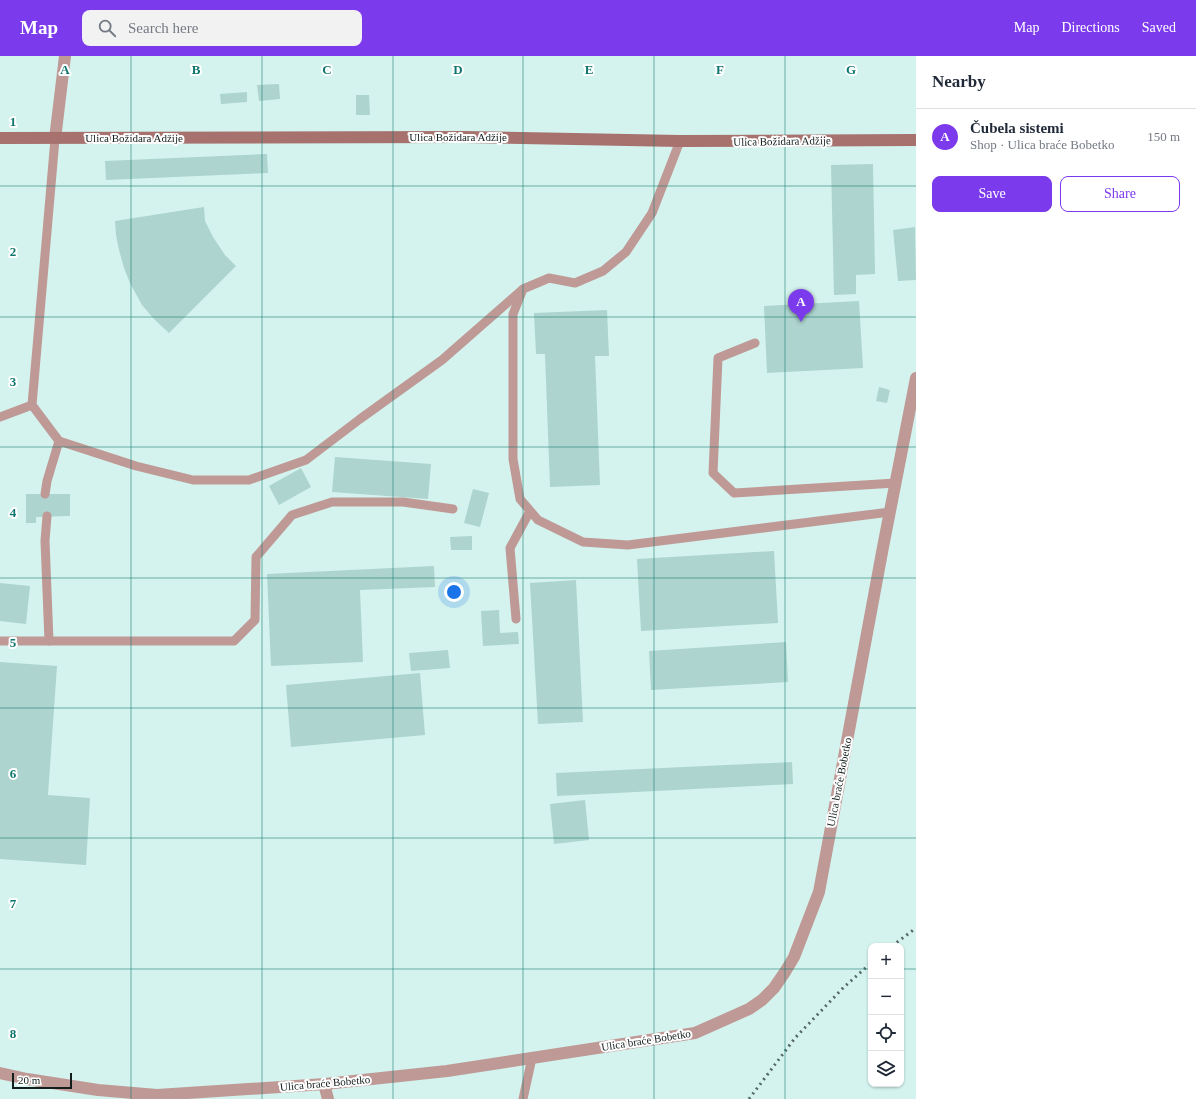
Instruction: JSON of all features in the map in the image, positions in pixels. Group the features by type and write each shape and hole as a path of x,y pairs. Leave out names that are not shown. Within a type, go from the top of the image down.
{"main road":[{"name":"Ulica Božidara Adžije","path":"0,138 55,139 309,136 680,141 916,140"}],"street":[{"path":"55,139 65,56"},
{"name":"Ulica braće Bobetko","path":"0,1073 27,1079 98,1090 157,1095 324,1084 447,1071 695,1032 748,1009 762,1000 774,988 794,957 819,892 916,378"},
{"path":"324,1084 328,1099"}],"lane":[{"path":"55,139 32,405 59,441 136,466 193,480 249,480 306,460 442,360 523,289 549,278 575,283 603,271 626,252 652,213 680,141"},
{"path":"523,289 513,314 513,459 520,499 538,520 583,542 628,545 890,512"},
{"path":"755,343 718,358 713,473 734,493 896,483"},
{"path":"0,416 32,405"},
{"path":"45,494 46,481 59,441"},
{"path":"0,641 234,641 255,620 256,557 292,515 332,502 403,502 453,509"},
{"path":"516,619 510,548 530,511"},
{"path":"47,516 45,541 49,641"},
{"path":"523,1099 532,1058"}],"building":[{"path":"279,84 280,99 259,101 257,85"},
{"path":"247,92 247,102 221,104 220,94"},
{"path":"356,95 369,95 370,115 356,115"},
{"path":"267,154 268,173 106,180 105,161"},
{"path":"873,164 875,274 856,275 856,294 834,295 831,165"},
{"path":"204,207 205,221 213,237 225,255 236,266 169,333 142,305 130,283 119,250 115,221"},
{"path":"915,227 916,280 898,281 893,230"},
{"path":"859,301 863,368 767,373 764,306"},
{"path":"607,310 609,356 595,356 600,485 550,487 545,354 536,354 534,313"},
{"path":"879,387 890,390 887,403 876,401"},
{"path":"335,457 431,464 428,499 332,492"},
{"path":"301,468 311,487 279,505 269,486"},
{"path":"473,489 489,493 480,527 464,523"},
{"path":"26,494 70,494 70,516 36,517 36,523 26,523"},
{"path":"472,536 472,550 451,550 450,537"},
{"path":"774,551 778,623 641,631 637,559"},
{"path":"434,566 435,587 360,590 363,662 271,666 267,574"},
{"path":"576,580 583,722 538,724 530,583"},
{"path":"0,583 30,586 26,624 0,621"},
{"path":"499,610 500,633 518,632 519,644 483,646 481,611"},
{"path":"786,642 788,682 651,690 649,651"},
{"path":"448,650 450,668 411,671 409,653"},
{"path":"0,662 57,666 48,795 90,798 86,865 0,859"},
{"path":"420,673 425,735 291,747 286,685"},
{"path":"792,762 793,784 557,796 556,773"},
{"path":"585,800 589,840 554,844 550,804"}],"railway":[{"path":"896,943 916,928"},
{"path":"749,1099 795,1038 844,987 868,966"}],"place":[{"name":"Čubela sistemi","path":"801,322"}]}
